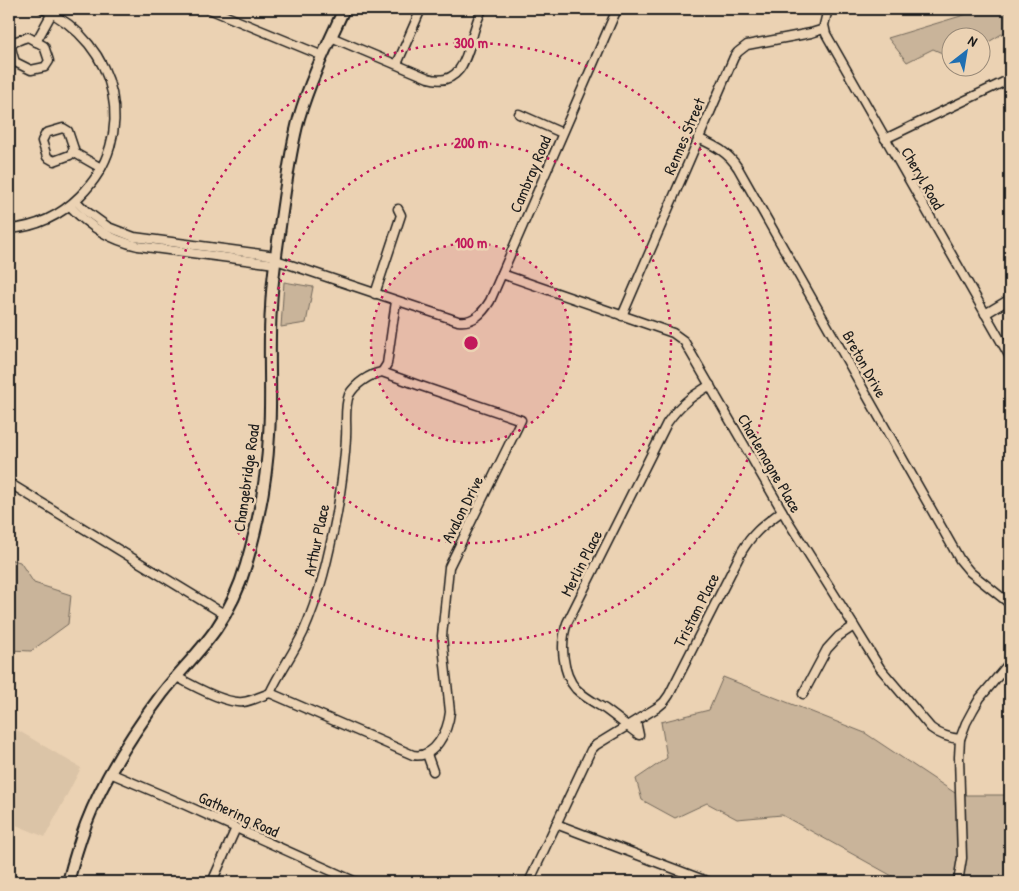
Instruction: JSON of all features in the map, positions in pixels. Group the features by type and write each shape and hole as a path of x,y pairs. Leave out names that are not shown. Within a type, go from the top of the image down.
{"main road":[{"name":"Changebridge Road","path":"68,882 79,844 101,789 136,730 163,693 212,635 237,590 247,562 267,465 270,408 270,309 288,170 299,118 311,85 344,9"}],"street":[{"path":"9,229 42,222 55,216 73,203 95,179 110,146 113,133 114,106 109,80 97,54 88,41 66,21 44,9"},
{"path":"208,9 323,56"},
{"path":"397,64 421,9"},
{"path":"332,37 436,80 450,78 462,65 482,9"},
{"name":"Cambray Road","path":"73,203 108,227 134,237 276,260 458,321 471,320 485,309 490,302 617,9"},
{"path":"824,29 828,9"},
{"path":"36,42 52,13"},
{"name":"Rennes Street","path":"622,316 730,64 738,52 747,46 824,29"},
{"name":"Cheryl Road","path":"824,29 851,80 1010,357"},
{"path":"28,37 36,42 44,46 49,61 45,67 31,70 15,62 10,48 14,42 28,37"},
{"path":"885,139 1010,80"},
{"path":"519,114 562,133"},
{"path":"63,128 68,131 74,149 73,152 54,161 47,157 42,141 46,133 63,128"},
{"name":"Breton Drive","path":"698,138 724,151 734,161 960,560 970,572 1010,604"},
{"path":"73,152 101,168"},
{"path":"375,294 401,215 398,209"},
{"name":"Charlemagne Place","path":"502,274 677,335 687,345 782,511 880,668 930,728 940,734 960,739"},
{"path":"985,314 1010,299"},
{"path":"382,372 387,364 389,355 396,301"},
{"name":"Arthur Place","path":"270,693 302,636 319,591 337,512 342,477 348,398 359,383 382,372"},
{"name":"Avalon Drive","path":"382,372 521,420 449,564 442,636 450,712 449,721 434,749 427,754"},
{"name":"Merlin Place","path":"627,726 580,693 572,684 569,679 564,656 564,631 667,423 683,403 710,385"},
{"path":"9,483 224,614"},
{"name":"Tristam Place","path":"636,721 658,707 669,695 745,546 758,529 782,511"},
{"path":"803,694 832,642 854,626"},
{"path":"958,882 962,858 960,739 972,710 1010,662"},
{"path":"177,677 195,687 230,701 243,702 270,693 413,755 427,754 433,771"},
{"path":"529,882 591,750 596,745 627,726 636,721 639,734 627,726"},
{"name":"Gathering Road","path":"110,773 356,882"},
{"path":"556,824 709,882"},
{"path":"212,882 236,828"}],"shaded area":[{"path":"984,9 1010,9 1010,29 992,40 992,28 942,28 942,53 933,49 907,62 888,38"},
{"path":"284,282 313,287 306,323 281,327"},
{"path":"9,559 20,562 34,583 71,595 68,624 31,651 9,650"},
{"path":"723,677 865,733 958,795 1008,795 1010,791 1010,882 903,882 782,815 737,819 707,803 675,818 642,800 636,779 667,758 661,722 709,710"},
{"path":"9,725 81,768 45,837 9,822"}]}
